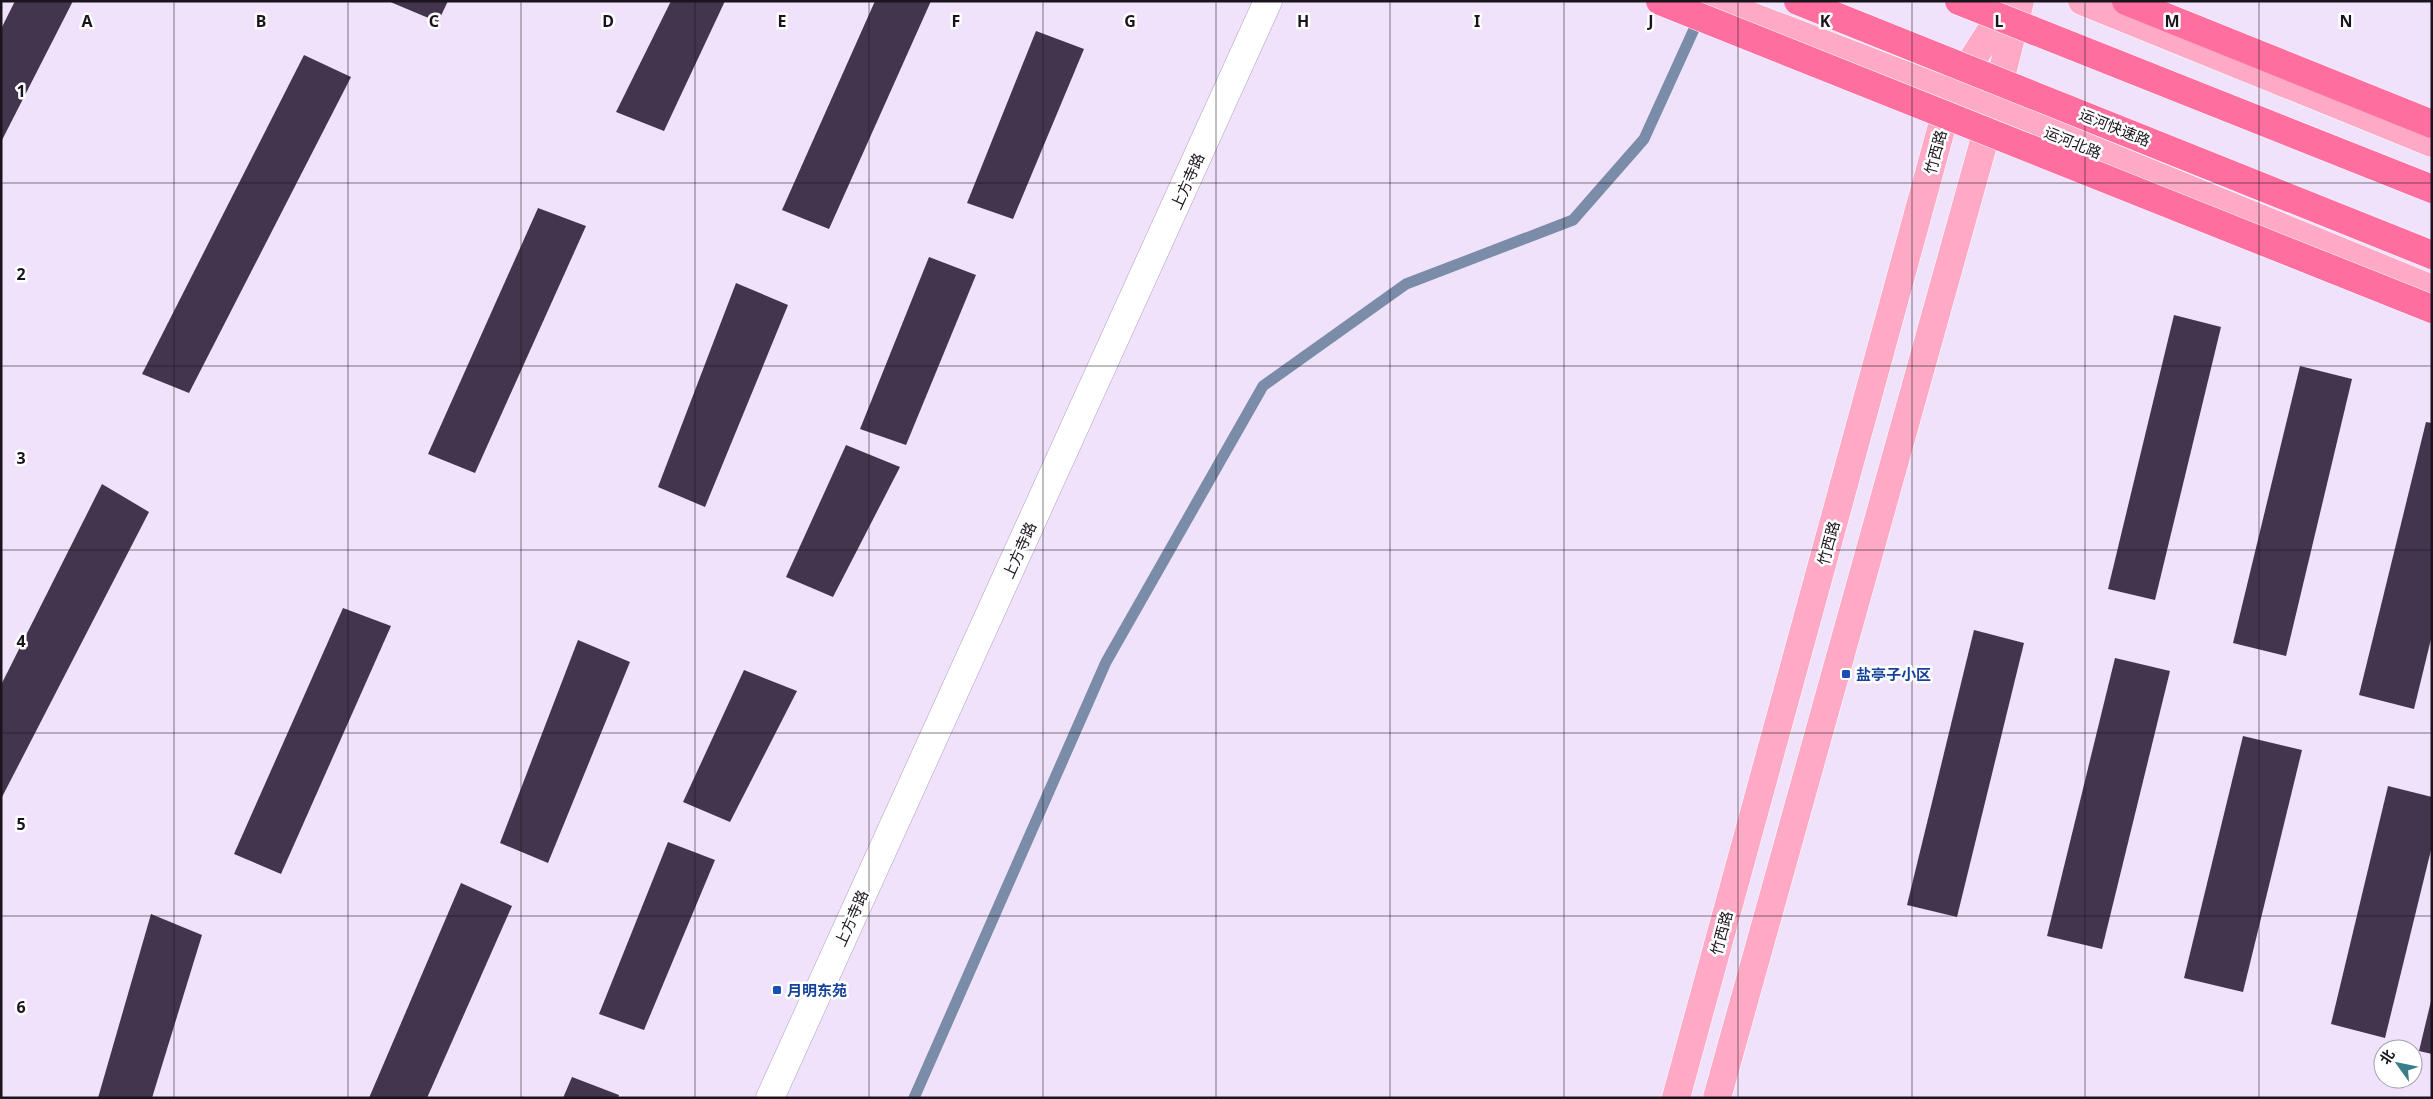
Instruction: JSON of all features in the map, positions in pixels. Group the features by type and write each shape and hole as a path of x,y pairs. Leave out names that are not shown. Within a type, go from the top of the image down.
{"highway":[{"path":"1660,1 2432,309"},
{"name":"运河快速路","path":"1798,1 2432,255"},
{"path":"1959,1 2432,189"},
{"path":"2126,1 2432,124"}],"main road":[{"name":"运河北路","path":"1712,1 1951,93 2432,289"},
{"name":"竹西路","path":"1676,1098 1951,93 2010,1"},
{"path":"1717,1098 1993,110 2020,1"},
{"path":"2082,1 2432,143"}],"street":[{"name":"上方寺路","path":"770,1098 1268,1"}],"building":[{"path":"15,1 73,1 1,142 1,29"},
{"path":"388,1 448,1 438,22"},
{"path":"671,1 725,1 664,131 616,112"},
{"path":"875,1 931,1 829,229 782,210"},
{"path":"1036,31 1084,49 1013,219 967,203"},
{"path":"304,55 351,77 189,393 142,374"},
{"path":"538,208 586,226 475,473 428,454"},
{"path":"929,257 976,275 906,445 860,429"},
{"path":"736,283 788,305 705,507 658,487"},
{"path":"2174,315 2221,327 2155,600 2108,589"},
{"path":"2300,366 2352,379 2286,656 2233,643"},
{"path":"2426,422 2432,423 2432,635 2414,709 2359,695"},
{"path":"846,445 900,467 833,597 786,577"},
{"path":"102,484 149,512 1,799 1,685"},
{"path":"343,608 391,626 281,874 234,854"},
{"path":"1974,630 2024,643 1957,917 1907,905"},
{"path":"578,640 630,662 548,863 500,843"},
{"path":"2115,658 2170,671 2102,949 2047,936"},
{"path":"744,670 797,691 730,822 683,802"},
{"path":"2243,736 2302,750 2243,992 2184,978"},
{"path":"2388,786 2432,797 2432,846 2385,1038 2331,1024"},
{"path":"668,842 715,860 644,1030 599,1014"},
{"path":"461,883 512,906 427,1098 369,1098"},
{"path":"151,914 202,935 152,1098 98,1098"},
{"path":"2432,1001 2432,1054 2423,1052 2422,1039"},
{"path":"572,1077 619,1095 618,1098 563,1098"}],"waterway":[{"path":"914,1098 1106,662 1263,386 1406,284 1573,220 1644,139 1700,16"}],"place":[{"name":"盐亭子小区","path":"1846,674"},
{"name":"月明东苑","path":"777,990"}]}
